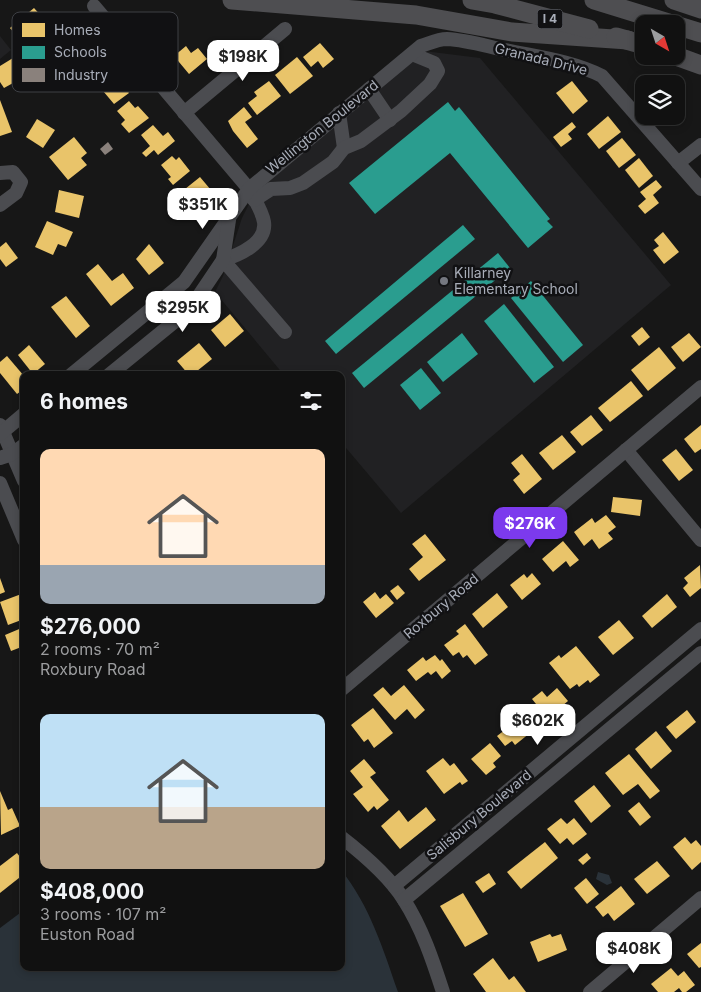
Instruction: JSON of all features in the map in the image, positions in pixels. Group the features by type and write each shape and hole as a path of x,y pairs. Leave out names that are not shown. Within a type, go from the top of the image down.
{"highway":[{"path":"232,0 416,15 512,32 635,43"},
{"name":"I 4","path":"472,0 495,4 635,43"},
{"path":"594,0 701,33"},
{"path":"674,0 701,9"},
{"path":"685,59 701,65"}],"street":[{"path":"94,6 99,12"},
{"path":"184,113 284,29"},
{"name":"Granada Drive","path":"416,50 434,41 457,40 587,69 602,76 613,86 701,189"},
{"path":"251,194 290,188 302,184 332,162 344,148 361,141 390,120 430,84 438,71 434,63 416,50"},
{"name":"Wellington Boulevard","path":"76,371 184,282 230,214 339,113 416,50"},
{"path":"369,89 390,120"},
{"path":"166,92 251,194 264,222 260,236 241,255 223,260 285,332"},
{"path":"339,113 344,148"},
{"path":"678,163 701,145"},
{"path":"0,173 13,172 21,182 16,193 0,205"},
{"name":"Wellington Boulevard","path":"114,371 190,310 223,260 230,214"},
{"name":"Roxbury Road","path":"345,687 701,387"},
{"path":"20,417 1,430 6,456 20,475"},
{"path":"6,456 20,447"},
{"path":"626,450 701,540"},
{"path":"0,483 20,530"},
{"name":"Salisbury Boulevard","path":"394,886 701,628"},
{"name":"Salisbury Boulevard","path":"404,900 701,653"},
{"path":"345,841 394,886 404,900 429,950 443,992"},
{"path":"590,992 701,898"}],"shaded area":[{"path":"0,36 11,50 0,59"},
{"name":"Killarney Elementary School","path":"424,51 480,58 671,285 401,513 345,447 345,371 281,371 215,292 223,276 242,218 252,198 267,181"},
{"path":"598,872 609,875 612,883 607,885 596,879"},
{"path":"345,876 368,913 398,992 0,992 0,928 20,913 20,971 345,971"}],"building: Homes":[{"path":"34,8 38,12 29,12"},
{"path":"320,43 334,59 323,68 318,61 311,67 303,57"},
{"path":"186,46 191,53 198,48 207,59 189,74 178,61 178,53"},
{"path":"297,57 313,76 290,94 275,75"},
{"path":"12,59 12,84 4,88 0,82 0,66"},
{"path":"269,81 281,96 257,115 248,103 257,96 254,92"},
{"path":"572,81 588,101 573,114 556,93"},
{"path":"104,92 128,92 129,93 114,104"},
{"path":"0,100 12,132 0,136"},
{"path":"129,101 135,108 138,106 149,118 129,133 121,124 125,120 117,111"},
{"path":"244,107 252,117 245,122 258,139 247,148 233,131 228,121"},
{"path":"608,116 621,132 599,149 587,134"},
{"path":"37,119 55,130 43,148 26,137"},
{"path":"572,122 576,127 568,134 572,139 561,147 553,137"},
{"path":"153,125 163,136 168,132 175,141 158,155 154,150 146,157 142,153 150,146 141,135"},
{"path":"74,137 87,153 81,158 87,165 68,180 49,157"},
{"path":"622,138 636,155 619,168 606,151"},
{"path":"172,156 176,160 179,157 190,171 173,185 168,179 171,177 161,165"},
{"path":"639,158 653,176 639,188 625,170"},
{"path":"200,177 216,196 196,213 187,202 192,198 185,189"},
{"path":"656,180 662,187 653,195 659,203 645,214 638,206 646,199 640,192"},
{"path":"59,190 84,196 79,218 55,212"},
{"path":"47,221 73,232 66,247 58,244 53,255 35,247"},
{"path":"663,232 679,252 664,264 653,250 659,246 654,240"},
{"path":"6,242 18,258 6,267 0,259 0,247"},
{"path":"149,244 164,263 149,275 136,259"},
{"path":"98,264 112,281 123,273 134,288 111,306 86,274"},
{"path":"66,296 90,326 76,338 51,307"},
{"path":"230,314 244,331 225,347 211,330"},
{"path":"642,327 650,337 639,346 631,336"},
{"path":"689,333 701,347 683,362 671,347"},
{"path":"199,343 212,359 197,371 186,371 177,361"},
{"path":"29,345 45,364 37,371 31,371 18,355"},
{"path":"659,347 676,368 648,391 631,370"},
{"path":"7,356 20,371 20,392 17,394 0,373 0,362"},
{"path":"631,381 643,396 610,422 598,408"},
{"path":"591,415 603,430 582,446 570,432"},
{"path":"701,425 701,449 695,453 684,439"},
{"path":"562,435 576,452 553,470 539,453"},
{"path":"676,449 693,470 679,481 662,460"},
{"path":"522,454 542,479 524,494 513,480 520,474 511,463"},
{"path":"613,497 642,500 640,516 611,512"},
{"path":"606,515 616,527 608,533 613,539 599,549 592,539 584,546 574,532 592,518 595,523"},
{"path":"425,534 446,560 419,581 409,569 423,557 412,544"},
{"path":"563,541 579,560 570,567 566,561 553,572 542,559"},
{"path":"700,565 701,588 690,597 683,588 688,583 684,578"},
{"path":"532,573 541,584 522,600 510,585 524,574 527,578"},
{"path":"0,578 5,592 0,594"},
{"path":"398,585 405,593 397,600 390,591"},
{"path":"375,592 380,599 386,594 394,603 376,618 363,602"},
{"path":"497,593 508,607 483,628 472,614"},
{"path":"20,594 20,620 8,625 0,602"},
{"path":"667,594 677,607 652,628 642,616"},
{"path":"619,620 634,638 613,655 598,637"},
{"path":"465,624 488,655 475,665 467,655 463,658 459,652 453,656 444,645 459,634 456,631"},
{"path":"20,629 20,648 11,651 5,635"},
{"path":"576,646 600,675 590,683 588,680 579,687 577,684 570,689 549,663 559,655 561,658"},
{"path":"435,655 440,661 442,659 451,671 442,679 436,671 431,675 428,672 416,681 407,670 423,657 426,661"},
{"path":"404,685 425,710 415,719 407,709 395,720 373,695 383,687 391,696"},
{"path":"557,688 568,701 542,723 530,709 536,704 532,699 542,691 547,697"},
{"path":"373,708 393,733 374,748 368,739 364,742 351,725"},
{"path":"687,710 696,722 676,739 666,727"},
{"path":"524,715 535,729 515,745 512,741 505,746 497,736"},
{"path":"656,731 672,751 651,769 635,749"},
{"path":"490,743 501,756 493,763 496,767 486,775 471,759"},
{"path":"629,754 660,791 650,799 638,784 623,795 605,773"},
{"path":"443,758 450,766 454,763 468,781 462,785 460,782 444,794 426,771"},
{"path":"364,759 376,773 370,777 389,800 377,810 374,806 368,812 353,794 363,787 350,771"},
{"path":"594,785 611,806 591,823 574,801"},
{"path":"0,791 8,810 12,808 20,826 1,835"},
{"path":"639,802 651,817 640,826 628,811"},
{"path":"426,807 436,820 400,849 381,826 399,810 408,822"},
{"path":"561,818 567,824 574,818 587,834 573,845 567,838 560,844 547,829"},
{"path":"685,837 691,844 696,840 701,846 701,862 692,870 673,847"},
{"path":"545,842 558,858 521,889 507,872"},
{"path":"17,853 20,857 20,877 0,893 0,866"},
{"path":"587,853 591,858 583,865 578,860"},
{"path":"657,861 670,876 647,894 634,879"},
{"path":"489,873 496,884 483,893 475,882"},
{"path":"586,878 599,894 587,904 574,888"},
{"path":"621,886 635,904 614,921 608,913 603,917 595,907"},
{"path":"463,893 488,934 465,947 440,906"},
{"path":"550,934 552,937 561,934 567,950 538,962 530,942"},
{"path":"701,943 701,967 699,968 687,954"},
{"path":"493,958 509,980 514,976 526,992 486,992 473,974"},
{"path":"671,968 678,976 684,971 695,985 686,992 682,992 679,988 674,992 658,992 651,984"}],"building: Schools":[{"path":"448,102 455,111 459,107 550,219 547,221 553,227 528,248 450,153 375,214 349,183"},
{"path":"463,225 475,239 336,354 325,341"},
{"path":"498,253 510,268 364,388 352,373"},
{"path":"531,281 583,345 563,362 511,298"},
{"path":"504,304 554,367 534,383 484,321"},
{"path":"462,333 478,354 443,382 427,362"},
{"path":"421,368 441,393 420,410 400,385"}],"building: Industry":[{"path":"108,142 113,149 105,155 100,149"}],"place":[{"name":"Killarney Elementary School","path":"444,281"}]}
